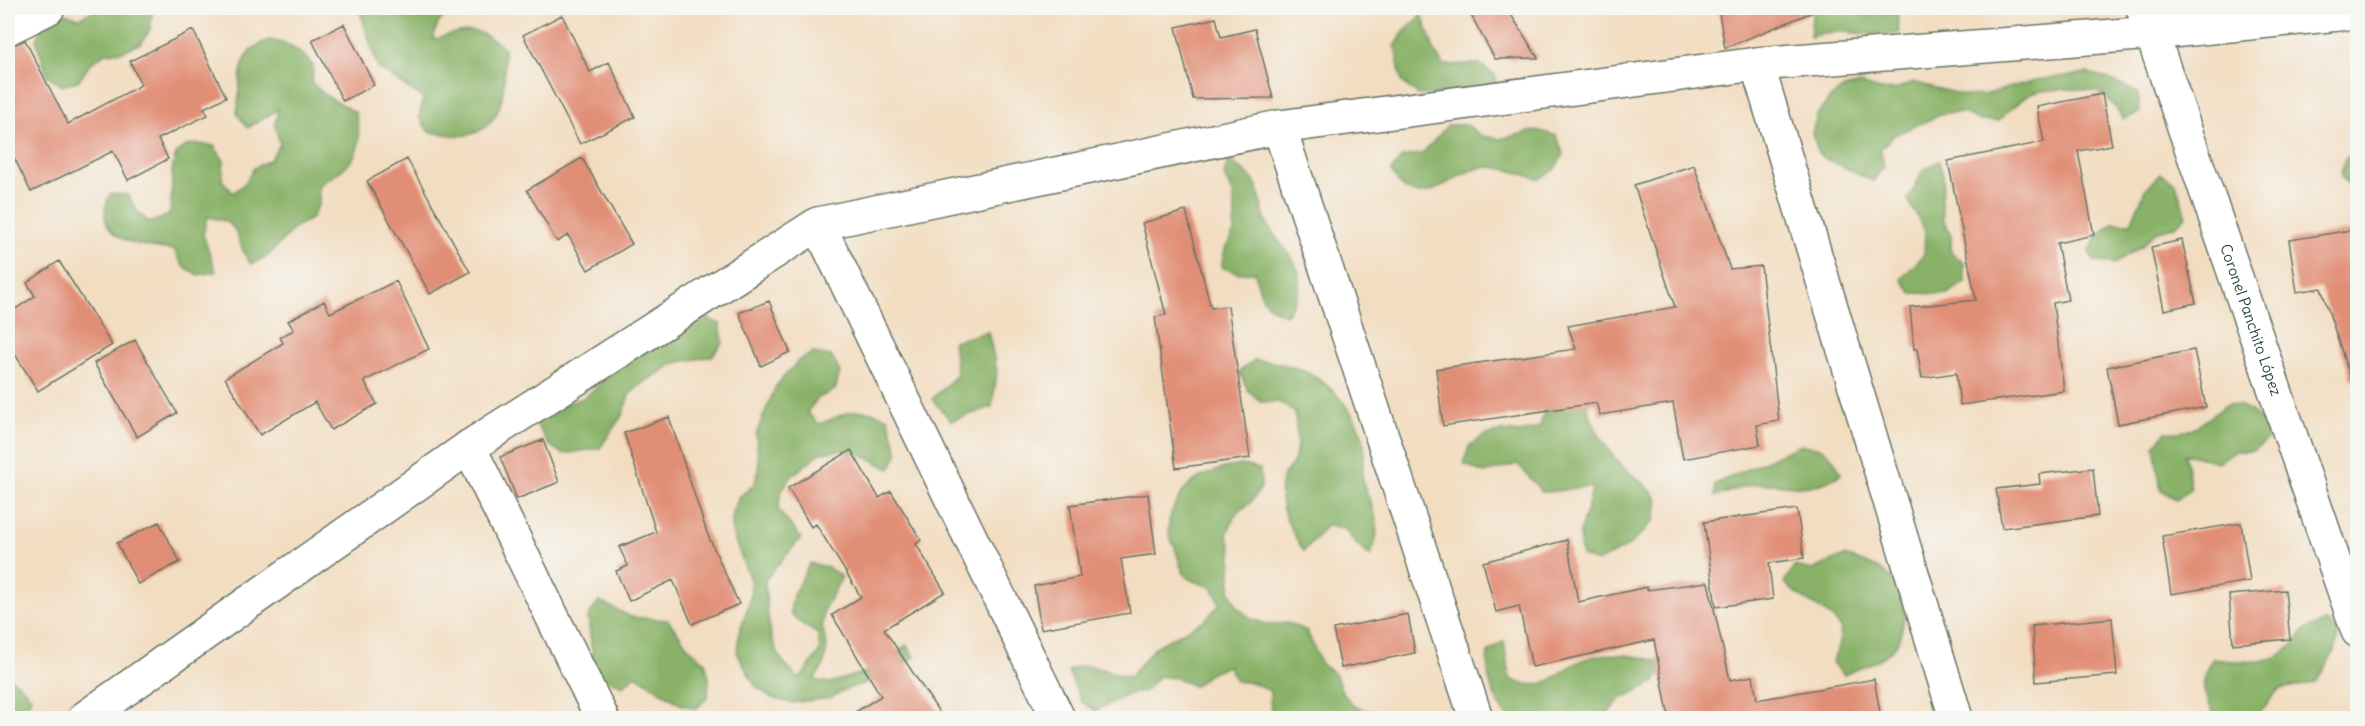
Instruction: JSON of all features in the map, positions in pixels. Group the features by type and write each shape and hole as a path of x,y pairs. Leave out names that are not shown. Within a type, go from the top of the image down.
{"street":[{"path":"8,28 48,8"},
{"path":"86,718 469,447 818,224 1279,127 1757,64 2148,20 2358,12"},
{"name":"Coronel Panchito López","path":"2148,20 2358,631"},
{"path":"1757,64 1956,718"},
{"path":"1279,127 1476,718"},
{"path":"818,224 1058,718"},
{"path":"469,447 602,718"}],"green space":[{"path":"98,8 152,8 151,28 141,43 124,51 105,53 90,64 79,80 62,86 47,75 36,40 46,19 63,13 80,18"},
{"path":"361,8 458,8 440,20 433,40 454,33 470,31 486,36 504,48 504,87 497,112 490,123 467,135 429,132 419,117 423,98 378,68"},
{"path":"1813,8 1890,8 1897,13 1899,33 1832,32 1810,37"},
{"path":"1422,15 1434,50 1443,65 1479,64 1495,75 1495,93 1418,95 1402,82 1395,47 1403,33"},
{"path":"269,40 294,48 313,65 312,83 325,95 355,112 359,139 354,157 341,170 319,185 319,203 311,219 295,227 268,256 251,264 233,227 220,219 207,217 203,235 216,272 198,275 183,266 174,250 133,243 112,231 106,222 105,210 110,194 128,195 137,211 150,223 169,215 173,164 177,154 184,147 196,144 214,146 224,161 222,180 233,193 246,182 254,168 270,160 280,144 275,125 278,109 248,128 237,114 244,61 257,46"},
{"path":"2088,73 2106,78 2138,93 2140,112 2124,119 2112,102 2102,94 2087,90 2064,89 2033,93 2016,104 1998,121 1980,121 1964,113 1945,113 1894,135 1880,149 1884,167 1873,181 1824,158 1819,153 1812,133 1817,115 1830,98 1844,88 1861,84 1880,90 1896,89 1913,82 1966,96 1984,95 2036,80"},
{"path":"1448,125 1467,125 1482,136 1500,139 1537,130 1557,136 1563,154 1555,169 1540,179 1489,167 1476,169 1425,193 1413,193 1402,186 1391,171 1402,157 1422,154"},
{"path":"2357,153 2357,188 2346,183 2341,176 2345,158"},
{"path":"1228,159 1256,184 1268,224 1298,272 1299,290 1286,315 1271,308 1263,299 1255,272 1238,273 1221,267 1225,249 1234,232 1233,193 1224,176"},
{"path":"1939,161 1944,180 1941,198 1943,219 1951,235 1951,252 1964,263 1965,282 1948,294 1912,293 1901,279 1924,255 1925,231 1908,200 1924,169"},
{"path":"2160,174 2176,183 2186,217 2173,227 2155,232 2143,245 2114,264 2094,261 2089,252 2098,235 2113,223 2131,223 2145,190"},
{"path":"704,317 720,324 723,342 712,356 675,363 644,382 629,395 623,414 600,448 563,454 549,445 535,422 566,404 584,398 598,386 608,371 686,321"},
{"path":"988,332 997,371 992,407 951,421 932,399 957,375 953,341"},
{"path":"813,353 831,356 840,372 835,390 818,398 807,412 819,424 860,411 868,411 888,418 898,453 890,469 858,453 839,450 820,453 792,476 781,491 778,510 801,538 765,580 768,622 775,647 789,669 800,679 820,651 818,634 803,625 790,613 793,595 810,563 827,567 842,577 824,609 822,627 827,646 824,665 814,680 830,683 882,667 906,645 915,657 882,678 846,689 831,698 791,703 772,698 755,686 737,652 739,633 750,601 751,583 732,532 732,512 740,496 754,485 759,469 756,434 776,386 798,361"},
{"path":"1254,360 1295,368 1317,378 1344,403 1357,423 1364,444 1363,481 1377,528 1370,556 1356,544 1345,529 1327,525 1304,551 1299,543 1285,516 1281,496 1283,476 1296,455 1295,413 1279,402 1261,402 1248,390 1239,372"},
{"path":"1549,389 1585,399 1594,423 1612,454 1658,500 1655,520 1629,546 1597,562 1582,556 1580,545 1581,528 1592,487 1542,492 1518,464 1484,473 1464,464 1469,446 1484,436 1502,431 1521,433 1540,427"},
{"path":"2229,403 2255,414 2269,438 2253,451 2235,451 2219,462 2185,454 2191,489 2176,499 2161,490 2154,446 2166,432 2186,431 2193,428"},
{"path":"1800,445 1826,451 1841,474 1818,485 1756,484 1715,496 1715,484"},
{"path":"1242,465 1260,469 1261,488 1250,503 1235,515 1227,534 1232,552 1230,591 1238,608 1252,619 1269,625 1288,623 1307,631 1321,664 1335,674 1342,691 1352,705 1386,718 1271,718 1270,691 1255,683 1236,681 1228,666 1209,674 1194,686 1177,678 1159,676 1145,691 1127,695 1095,711 1081,701 1068,671 1076,667 1091,666 1130,677 1155,647 1205,620 1220,604 1212,587 1195,582 1183,573 1170,536 1169,521 1177,500 1190,484 1215,471"},
{"path":"1844,556 1881,570 1890,577 1902,596 1904,608 1901,633 1893,649 1876,661 1844,675 1832,663 1839,646 1841,628 1827,613 1798,595 1784,582 1795,566 1812,570"},
{"path":"599,601 631,617 668,620 689,648 705,662 709,678 708,697 696,709 680,704 636,675 623,686 607,679 594,667 588,617"},
{"path":"2325,622 2339,631 2335,651 2315,683 2279,689 2256,717 2216,717 2204,689 2205,676 2212,659 2259,661 2268,659 2285,652 2305,631"},
{"path":"1504,641 1510,679 1524,684 1536,685 1545,682 1582,660 1595,656 1612,654 1665,662 1655,682 1620,699 1604,718 1507,718 1491,687 1487,662 1488,652"},
{"path":"8,677 18,683 31,697 23,718 8,718"}],"building":[{"path":"1467,8 1507,8 1538,58 1495,59"},
{"path":"1718,8 1820,8 1820,9 1725,48"},
{"path":"562,15 590,72 609,62 635,117 580,144 523,35"},
{"path":"1216,18 1221,37 1255,29 1273,98 1193,99 1176,27"},
{"path":"344,24 374,85 343,101 312,40"},
{"path":"193,30 226,97 204,108 208,115 158,139 168,159 128,180 113,151 31,192 8,145 8,47 25,40 68,124 141,85 130,61"},
{"path":"2102,94 2112,145 2078,151 2094,235 2057,243 2068,300 2053,303 2064,391 1960,405 1956,373 1922,378 1917,349 1914,349 1910,307 1976,300 1948,161 2044,142 2037,107"},
{"path":"582,158 632,244 588,270 568,235 557,242 527,190"},
{"path":"407,159 470,272 430,294 367,181"},
{"path":"1694,165 1730,269 1761,266 1779,421 1757,425 1760,445 1683,459 1673,403 1600,415 1596,403 1443,426 1436,369 1576,349 1568,326 1675,307 1634,185"},
{"path":"1186,211 1211,308 1228,306 1250,458 1176,468 1155,317 1166,315 1142,223"},
{"path":"2358,229 2358,379 2351,380 2321,288 2297,292 2289,240"},
{"path":"2182,240 2196,303 2164,310 2151,247"},
{"path":"59,261 112,345 38,391 8,343 8,314 35,296 27,283"},
{"path":"396,281 429,349 364,381 377,404 331,430 315,402 260,435 225,378 283,343 280,337 294,330 288,321 324,301 330,313"},
{"path":"769,301 790,352 761,366 739,313"},
{"path":"135,340 177,413 137,437 94,363"},
{"path":"2194,350 2206,407 2118,424 2107,367"},
{"path":"669,417 707,533 739,604 692,624 673,580 629,601 616,571 628,566 619,547 656,532 624,433"},
{"path":"543,440 559,482 517,499 500,457"},
{"path":"851,450 879,498 891,491 921,540 916,544 945,592 884,629 943,718 846,718 881,696 832,615 861,597 816,524 811,527 788,488"},
{"path":"2093,468 2098,516 2002,528 1996,489 2040,484 2039,474"},
{"path":"1148,494 1156,554 1121,559 1130,613 1041,629 1034,586 1080,577 1070,505"},
{"path":"1797,509 1804,558 1769,563 1773,599 1716,607 1704,522"},
{"path":"159,522 180,562 138,584 117,543"},
{"path":"2241,523 2250,581 2171,594 2162,536"},
{"path":"1567,540 1578,602 1647,587 1647,590 1708,582 1730,680 1753,676 1757,700 1874,679 1881,718 1669,718 1654,640 1532,667 1519,606 1496,612 1483,562"},
{"path":"2285,590 2290,639 2233,644 2229,595"},
{"path":"1408,614 1415,653 1341,668 1333,629"},
{"path":"2112,618 2117,675 2036,682 2032,626"}]}
